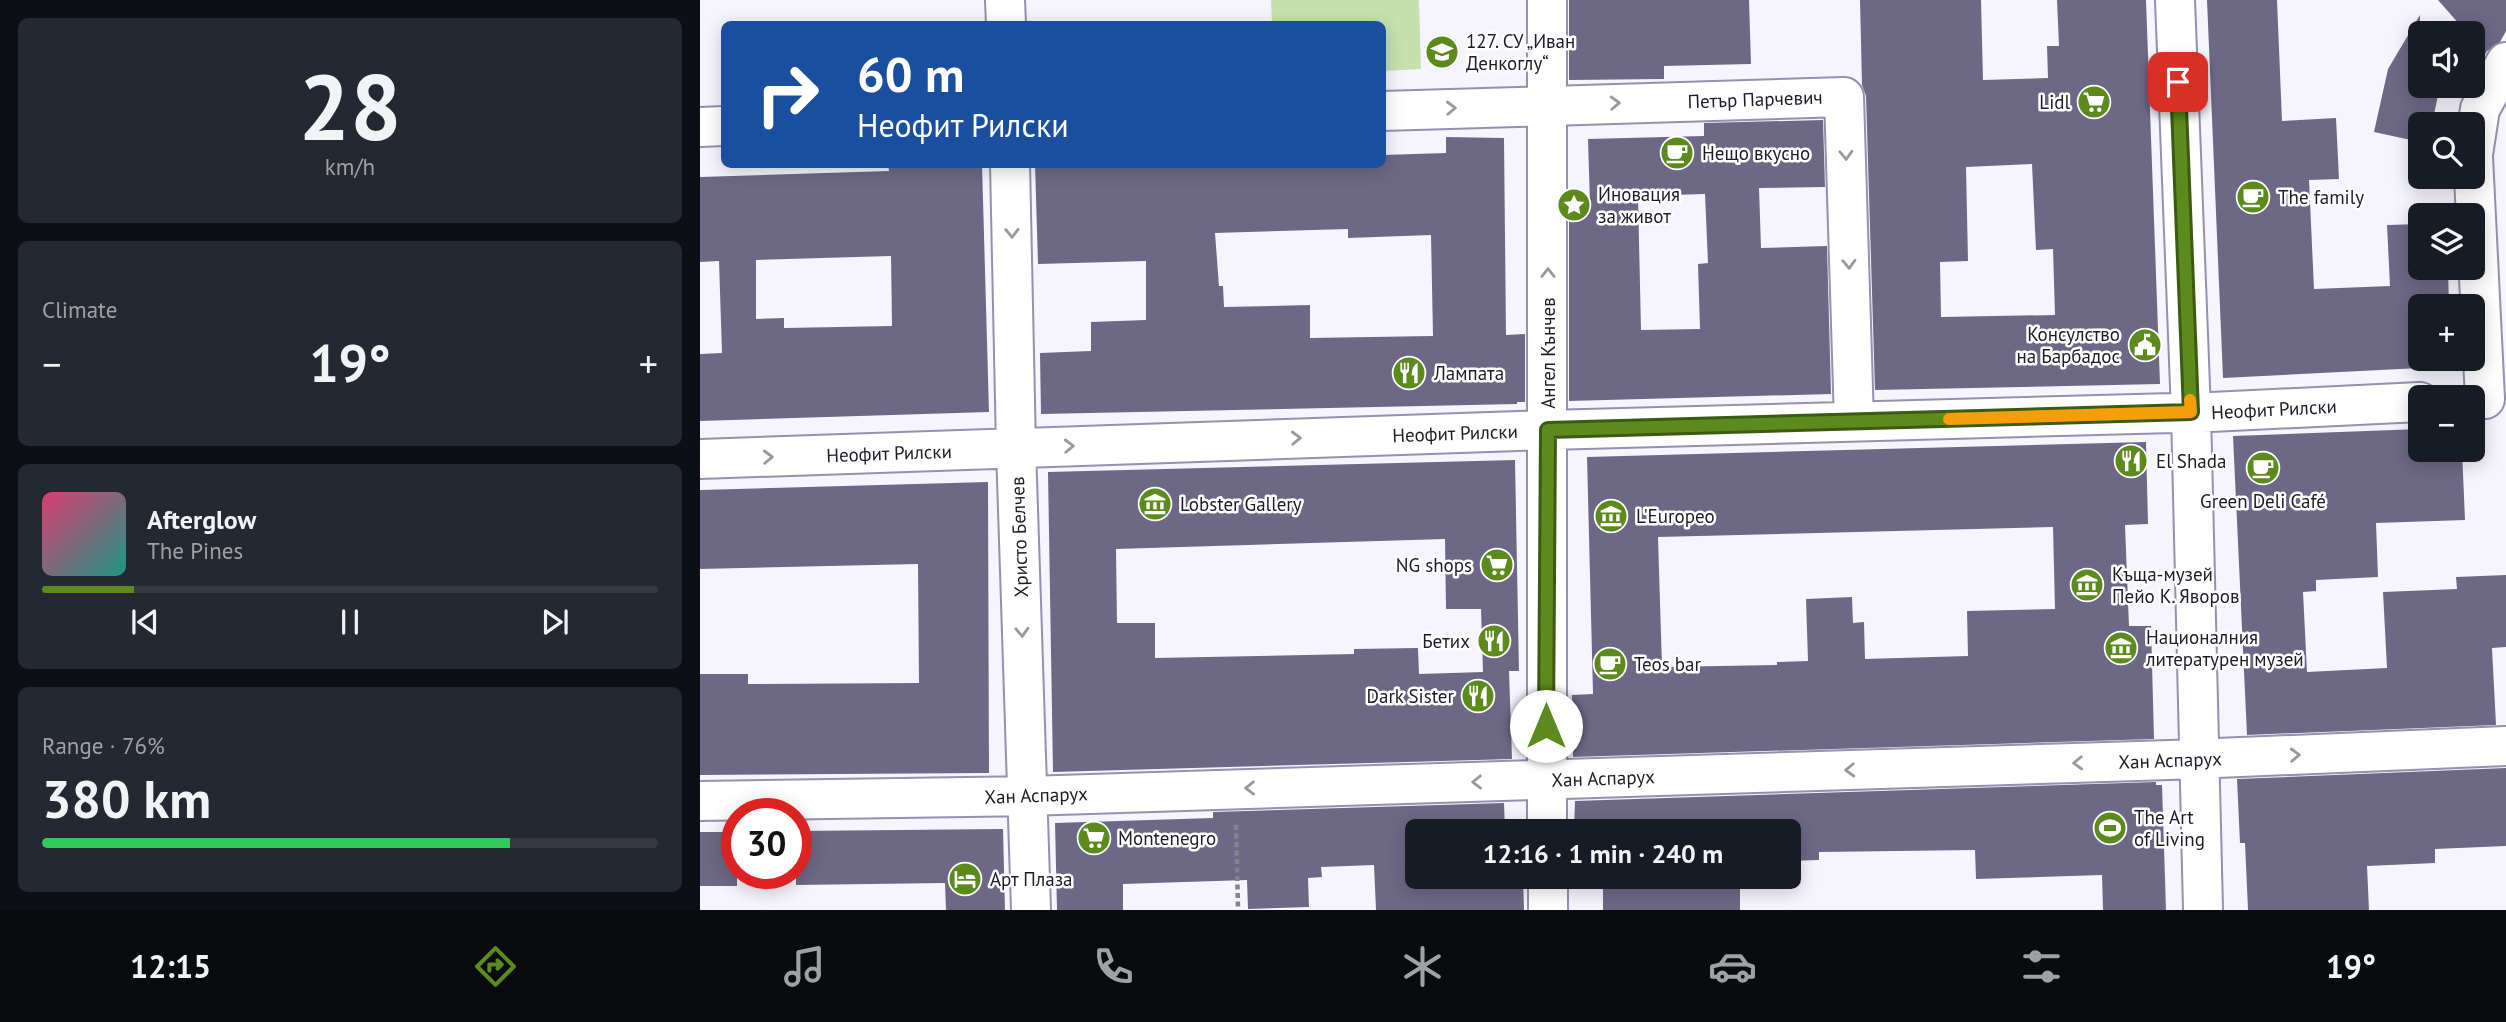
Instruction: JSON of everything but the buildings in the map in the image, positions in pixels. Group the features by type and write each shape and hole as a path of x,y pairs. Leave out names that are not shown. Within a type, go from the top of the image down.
{"street":[{"path":"1005,0 1006,21"},
{"name":"Ангел Кънчев","path":"1546,0 1547,819"},
{"path":"2175,0 2191,412 2203,910"},
{"path":"2480,112 2506,62"},
{"name":"Петър Парчевич","path":"1386,111 1844,97 1854,421"},
{"path":"700,127 721,126"},
{"name":"Христо Белчев","path":"1010,168 1031,910"},
{"path":"2475,189 2488,399"},
{"name":"Неофит Рилски","path":"700,459 1548,430 2191,412 2408,403"},
{"name":"Хан Аспарух","path":"700,801 1027,796 2200,759 2506,746"},
{"path":"1548,889 1548,910"}],"path":[{"path":"1236,788 1238,908"}],"green space":[{"path":"1271,0 1419,0 1421,69 1386,71 1386,21 1272,21"}],"slow traffic":[{"path":"1949,419 2191,412 2190,400"}],"place":[{"name":"127. СУ „Иван Денкоглу“","path":"1442,52"},
{"name":"Lidl","path":"2094,102"},
{"name":"Нещо вкусно","path":"1677,153"},
{"name":"The family","path":"2253,197"},
{"name":"Иновация за живот","path":"1574,205"},
{"name":"Консулство на Барбадос","path":"2145,345"},
{"name":"Лампата","path":"1409,373"},
{"name":"El Shada","path":"2131,461"},
{"name":"Green Deli Café","path":"2263,468"},
{"name":"Lobster Gallery","path":"1155,504"},
{"name":"L'Europeo","path":"1611,516"},
{"name":"NG shops","path":"1497,565"},
{"name":"Къща-музей Пейо К. Яворов","path":"2087,585"},
{"name":"Бетих","path":"1494,641"},
{"name":"Националния литературен музей","path":"2121,648"},
{"name":"Teos bar","path":"1610,664"},
{"name":"Dark Sister","path":"1478,696"},
{"name":"The Art of Living","path":"2110,828"},
{"name":"Montenegro","path":"1094,838"},
{"name":"Арт Плаза","path":"965,879"}],"route":[{"path":"1546,726 1548,430 2191,412 2178,82"}]}
